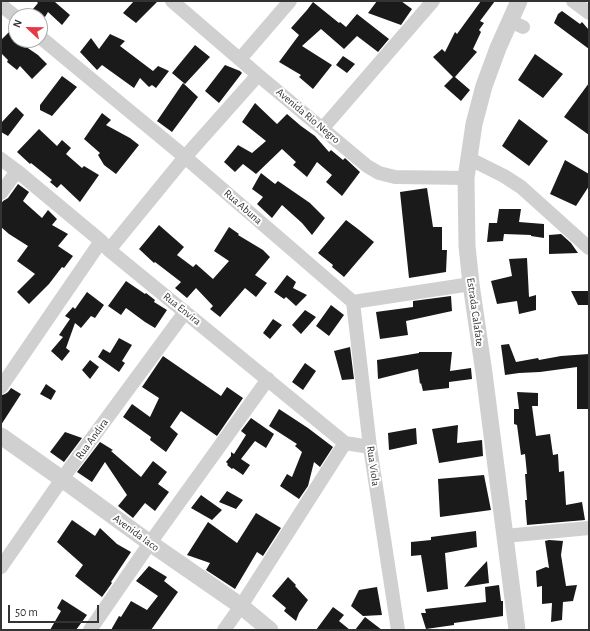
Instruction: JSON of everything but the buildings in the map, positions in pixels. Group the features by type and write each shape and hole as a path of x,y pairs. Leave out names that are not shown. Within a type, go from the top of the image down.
{"street":[{"name":"Avenida Rio Negro","path":"172,1 367,166 380,173 395,177 466,178"},
{"path":"240,59 290,1"},
{"path":"322,128 432,1"},
{"name":"Estrada Calafate","path":"517,630 471,284 467,246 466,178 474,124 484,86 498,48 516,24 519,1"},
{"path":"573,1 589,14"},
{"name":"Rua Abuna","path":"48,44 185,157 353,302"},
{"path":"1,387 105,246 258,75"},
{"path":"468,158 504,176 521,187 589,248"},
{"name":"Rua Envira","path":"1,159 345,443"},
{"path":"1,193 17,171"},
{"path":"353,302 471,284"},
{"name":"Rua Viola","path":"353,302 370,447 398,630"},
{"name":"Rua Andira","path":"1,568 62,479 185,312"},
{"path":"90,630 150,543 268,379"},
{"name":"Avenida Iaco","path":"1,436 150,543 242,606 270,630"},
{"path":"224,630 242,606 345,443 370,447"},
{"path":"505,536 589,528"}]}
